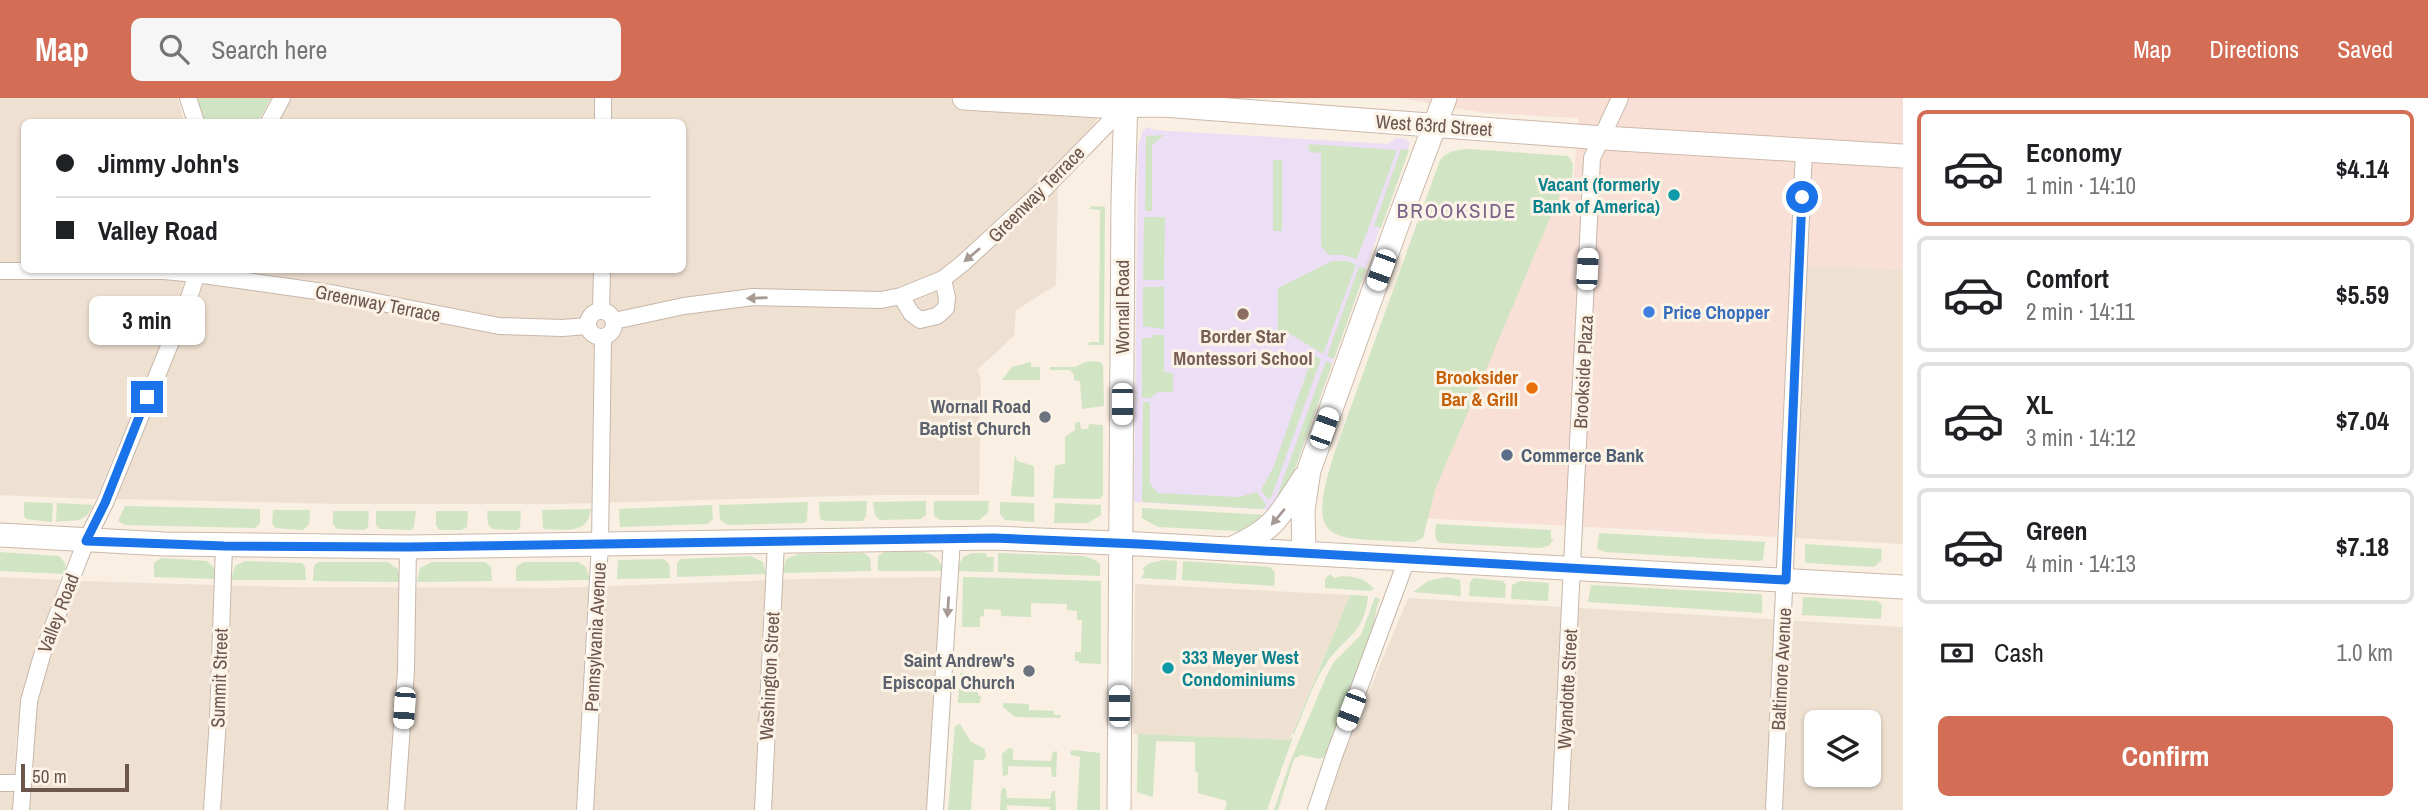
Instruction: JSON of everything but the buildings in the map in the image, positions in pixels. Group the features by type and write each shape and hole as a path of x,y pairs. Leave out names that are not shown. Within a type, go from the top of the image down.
{"main road":[{"name":"West 63rd Street","path":"964,98 1100,106 1126,102 1603,138 1903,156"},
{"path":"1231,549 1259,536 1272,524 1309,470 1445,98"},
{"name":"Wornall Road","path":"1119,810 1126,102"},
{"path":"1304,553 1304,510 1309,470"},
{"path":"0,535 224,546 408,547 952,539 1121,543 1903,587"}],"street":[{"path":"188,98 195,119"},
{"path":"271,119 282,98"},
{"path":"603,98 603,119"},
{"name":"Brookside Plaza","path":"1574,568 1592,158 1620,98"},
{"name":"Greenway Terrace","path":"608,316 753,297 862,300 901,296 943,279 991,239 1126,102"},
{"name":"Baltimore Avenue","path":"1774,810 1804,150"},
{"name":"Greenway Terrace","path":"0,271 21,271"},
{"name":"Valley Road","path":"21,810 26,724 33,682 86,541 105,503 197,273"},
{"name":"Greenway Terrace","path":"203,273 331,293 499,327 588,326"},
{"path":"601,273 608,316 613,330 603,338 591,333 588,326 590,317 608,316"},
{"path":"901,296 911,313 920,320 937,316 947,308 943,279"},
{"name":"Pennsylvania Avenue","path":"585,810 600,544 603,338"},
{"path":"935,810 952,539"},
{"name":"Washington Street","path":"763,810 776,542"},
{"name":"Summit Street","path":"212,810 224,546"},
{"path":"396,810 406,670 408,547"},
{"path":"1316,810 1407,559"},
{"name":"Wyandotte Street","path":"1560,810 1574,568"},
{"path":"0,783 21,783"}],"shaded area":[{"path":"0,98 178,98 183,119 21,119 21,273 186,273 180,298 96,499 0,495"},
{"path":"289,98 1109,98 1090,131 1052,169 1058,184 1056,285 1016,310 1014,336 977,370 981,379 979,495 878,495 558,504 342,504 114,499 206,273 686,273 686,119 278,119"},
{"name":"BROOKSIDE","path":"1400,98 1903,98 1903,269 1790,265 1777,537 1420,518 1558,191 1573,191 1578,118 1484,113"},
{"name":"Border Star Montessori School","path":"1149,127 1154,130 1388,144 1396,138 1406,139 1410,143 1288,489 1272,510 1134,502 1138,146 1143,130"},
{"path":"1807,265 1903,269 1903,544 1795,538"},
{"path":"0,577 62,580 23,691 16,742 13,810 0,810"},
{"path":"944,577 927,810 28,810 34,713 48,661 80,581 284,587 555,588"},
{"path":"1135,584 1350,595 1289,740 1133,734"},
{"path":"1408,598 1903,627 1903,810 1324,810 1347,744"}],"green space":[{"path":"194,98 271,98 260,119 201,119"},
{"path":"1164,135 1152,145 1152,211 1145,211 1146,136"},
{"path":"1309,144 1397,150 1357,259 1344,255 1329,255 1321,246 1321,153 1311,152 1308,149"},
{"path":"1401,149 1409,150 1381,228 1374,226"},
{"path":"1469,149 1568,156 1573,164 1571,190 1562,190 1435,490 1423,538 1414,542 1343,537 1331,531 1324,521 1322,505 1335,451 1440,160 1450,152"},
{"path":"1273,160 1282,160 1282,231 1273,231"},
{"path":"1091,206 1105,207 1104,345 1088,345 1089,342 1099,342 1100,210 1090,209"},
{"path":"1144,217 1165,217 1164,280 1143,280"},
{"path":"1332,261 1348,261 1356,265 1323,354 1287,332 1278,330 1278,288"},
{"path":"1359,266 1366,269 1334,359 1327,356"},
{"path":"1143,287 1164,287 1164,329 1143,326"},
{"path":"1153,335 1164,335 1164,372 1173,373 1173,392 1158,392 1150,398 1142,398 1142,338 1153,338"},
{"path":"1313,355 1321,359 1271,498 1268,499 1261,490 1274,466"},
{"path":"1088,361 1100,362 1103,365 1104,406 1082,409 1080,381 1074,380 1070,370 1050,370 1050,367 1075,367"},
{"path":"1326,361 1332,364 1288,489 1272,510"},
{"path":"1031,362 1031,367 1040,367 1040,380 1002,380 1012,367"},
{"path":"1143,402 1150,402 1150,484 1158,493 1239,497 1257,492 1266,505 1263,509 1142,502"},
{"path":"1080,422 1081,429 1088,429 1089,424 1103,425 1103,495 1100,499 1053,498 1055,466 1065,463 1065,437 1075,430 1075,423"},
{"path":"1015,454 1017,461 1034,466 1034,497 1011,496"},
{"path":"867,501 863,521 820,519 819,502"},
{"path":"926,501 926,515 921,519 880,520 875,515 873,502"},
{"path":"934,501 989,501 988,513 979,520 940,520 934,516"},
{"path":"24,502 53,503 52,522 26,519"},
{"path":"808,502 805,523 728,525 720,520 719,505"},
{"path":"1000,502 1034,503 1034,522 1005,520 1000,514"},
{"path":"57,503 93,505 82,518 56,522"},
{"path":"1055,503 1101,505 1101,515 1088,523 1054,523"},
{"path":"712,505 713,519 708,524 620,527 619,509"},
{"path":"125,506 260,509 260,523 255,528 125,525 118,521"},
{"path":"1142,508 1266,515 1248,530 1158,527 1142,518"},
{"path":"591,509 589,518 580,527 567,530 543,527 542,510"},
{"path":"273,510 310,510 309,524 303,530 275,528 272,523"},
{"path":"333,511 369,511 368,528 337,529 333,524"},
{"path":"376,511 416,511 414,527 411,530 380,529 376,525"},
{"path":"436,511 468,511 467,527 461,530 439,530 436,525"},
{"path":"487,511 521,511 520,527 517,530 492,529 488,524"},
{"path":"1436,524 1551,530 1551,539 1554,540 1548,546 1540,548 1442,543 1435,537"},
{"path":"1599,533 1765,542 1763,560 1759,561 1605,552 1597,549"},
{"path":"1805,544 1882,549 1881,561 1874,567 1808,563 1805,562"},
{"path":"0,552 59,556 65,563 66,574 0,571"},
{"path":"884,552 928,553 940,562 943,571 878,571 878,556"},
{"path":"864,553 870,558 871,571 782,573 786,559 799,554"},
{"path":"972,553 986,553 987,557 994,557 993,572 956,571 963,557"},
{"path":"998,553 1083,556 1100,564 1100,576 998,572"},
{"path":"751,556 763,562 766,574 677,577 677,563 681,559"},
{"path":"161,558 207,561 215,569 215,579 154,577 154,563"},
{"path":"664,559 669,564 670,578 617,579 618,560"},
{"path":"245,561 302,563 306,580 231,580 235,566"},
{"path":"1177,561 1176,580 1141,578 1145,572 1142,569 1150,563"},
{"path":"1183,561 1270,567 1275,573 1274,586 1182,580"},
{"path":"319,562 388,562 398,569 401,582 313,581 314,565"},
{"path":"432,562 485,562 491,567 492,581 417,582 420,568"},
{"path":"524,562 578,562 586,567 590,580 516,581 516,567"},
{"path":"1330,574 1334,578 1344,576 1361,579 1374,589 1325,588 1325,579"},
{"path":"963,577 1101,581 1101,664 1075,661 1075,652 1081,652 1082,620 1077,620 1077,611 1067,610 1067,604 1031,603 1031,617 1001,616 1001,610 984,609 984,616 980,617 980,627 962,627"},
{"path":"1446,577 1460,580 1461,596 1413,592 1428,581"},
{"path":"1474,578 1503,581 1506,585 1505,598 1469,596 1470,582"},
{"path":"1520,581 1549,583 1548,601 1511,599 1512,585"},
{"path":"1591,585 1760,594 1762,613 1588,602"},
{"path":"1350,595 1368,596 1362,620 1321,672 1292,734"},
{"path":"1375,597 1380,599 1373,635 1324,757 1320,759 1301,755 1294,759 1278,810 1274,810 1290,762 1326,677 1334,662 1361,635"},
{"path":"1803,597 1877,601 1882,605 1881,619 1802,615"},
{"path":"960,673 978,674 980,703 958,703"},
{"path":"1003,703 1029,704 1029,710 1054,711 1054,715 1061,715 1060,718 1015,717 1003,707"},
{"path":"960,724 971,742 985,749 986,757 983,760 974,760 971,810 948,810 955,726"},
{"path":"1138,734 1289,740 1293,737 1267,810 1225,810 1227,801 1198,793 1195,742 1156,741 1153,797 1137,792"},
{"path":"1009,748 1013,749 1013,760 1051,761 1053,752 1057,751 1056,777 1052,777 1051,767 1008,766 1008,774 1003,777 1002,754"},
{"path":"1073,750 1100,753 1100,810 1077,810 1080,757 1071,755"},
{"path":"1003,788 1006,789 1007,798 1050,799 1052,791 1055,791 1056,810 1050,810 1050,807 1007,805 1007,810 1000,810"}],"place":[{"name":"Vacant (formerly Bank of America)","path":"1674,195"},
{"name":"Price Chopper","path":"1649,312"},
{"name":"Border Star Montessori School","path":"1243,314"},
{"name":"Brooksider Bar & Grill","path":"1532,388"},
{"name":"Wornall Road Baptist Church","path":"1045,417"},
{"name":"Commerce Bank","path":"1507,455"},
{"name":"333 Meyer West Condominiums","path":"1168,668"},
{"name":"Saint Andrew's Episcopal Church","path":"1029,671"}],"district":[{"name":"BROOKSIDE","path":"1457,211"}],"route":[{"path":"147,397 105,503 86,541 224,546 408,547 994,538 1786,580 1802,197"}]}
